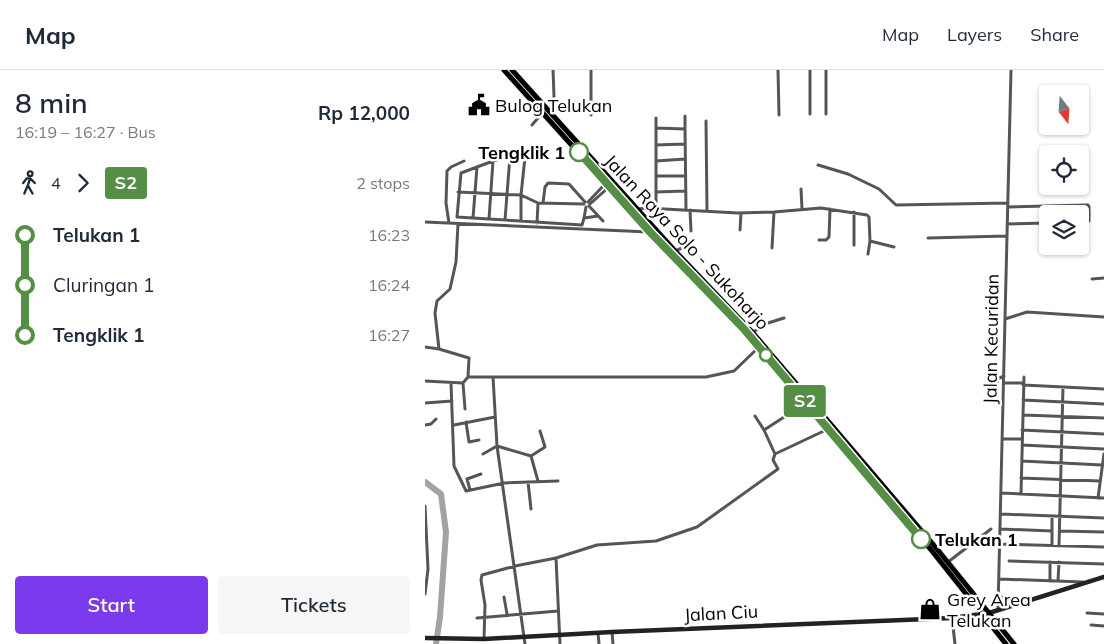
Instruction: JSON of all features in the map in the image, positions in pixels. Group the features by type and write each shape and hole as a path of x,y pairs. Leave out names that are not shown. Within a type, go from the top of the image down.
{"main road":[{"name":"Jalan Raya Solo - Sukoharjo","path":"504,70 523,87 782,370 934,550"},
{"name":"Jalan Raya Solo - Sukoharjo","path":"512,70 523,87"},
{"name":"Jalan Raya Solo - Sukoharjo","path":"547,113 608,184 635,210"},
{"name":"Jalan Raya Solo - Sukoharjo","path":"653,231 675,251 753,333 773,360"},
{"name":"Jalan Raya Solo - Sukoharjo","path":"782,370 807,403 917,530"},
{"path":"934,550 948,562 1014,644"},
{"path":"934,550 1006,644"}],"street":[{"path":"532,125 547,113 554,96 553,70"},
{"path":"591,70 591,115"},
{"path":"778,70 779,115"},
{"path":"810,70 810,114"},
{"path":"826,70 826,114"},
{"name":"Jalan Kecuridan","path":"998,609 1011,70"},
{"path":"685,116 685,191 691,231"},
{"path":"656,118 656,208"},
{"path":"706,121 707,211"},
{"path":"656,128 685,128"},
{"path":"656,145 685,144"},
{"path":"521,222 521,194 525,154 522,152 509,156 460,174 457,217 521,222 582,225 587,204 608,184"},
{"path":"505,220 509,156"},
{"path":"656,161 685,160"},
{"path":"449,223 446,203 447,171 464,161"},
{"path":"489,219 493,161"},
{"path":"818,165 848,174 879,188 896,204 1039,206"},
{"path":"473,218 477,167"},
{"path":"656,176 685,176"},
{"path":"543,203 547,183 569,184 603,221"},
{"path":"801,189 802,209"},
{"path":"656,192 685,191"},
{"path":"459,192 521,194 538,203 587,204"},
{"path":"537,223 538,203"},
{"path":"635,210 656,208 741,213 830,209 854,212 868,216 870,241 868,254"},
{"path":"819,240 826,240 829,237 830,209"},
{"path":"773,248 774,212"},
{"path":"854,212 854,245"},
{"path":"740,230 741,213"},
{"path":"584,218 598,216"},
{"path":"425,222 653,231"},
{"path":"1007,224 1039,223"},
{"path":"439,350 435,313 437,301 450,289 456,262 459,224"},
{"path":"928,238 1007,236"},
{"path":"870,241 894,246"},
{"path":"675,251 689,245"},
{"path":"1092,279 1104,278"},
{"path":"1005,319 1027,312 1104,317"},
{"path":"753,333 768,323 784,318"},
{"path":"425,347 469,357 468,377 463,383 465,409"},
{"path":"468,377 711,376 734,371 759,347"},
{"path":"993,398 997,393 997,379 1004,376"},
{"path":"1021,494 1024,376"},
{"path":"493,377 497,446 504,483 507,522 522,613 525,644"},
{"path":"425,381 463,383"},
{"path":"451,383 454,466 466,491 504,483 558,481"},
{"path":"1004,383 1104,389"},
{"path":"1059,546 1063,387"},
{"path":"1023,400 1104,404"},
{"path":"425,403 452,401"},
{"path":"763,430 807,403"},
{"path":"1023,415 1104,418"},
{"path":"484,639 485,618 481,578 486,574 556,558 597,545 656,541 697,527 778,469 773,460 775,454 755,416"},
{"path":"454,425 495,417"},
{"path":"425,425 431,424 436,419"},
{"path":"466,422 469,442 479,440"},
{"path":"775,454 829,429"},
{"path":"1022,430 1104,434"},
{"path":"483,454 497,446 531,456 545,447 540,431"},
{"path":"1003,439 1022,439"},
{"path":"1022,445 1104,449"},
{"path":"1098,498 1104,454"},
{"path":"531,456 538,481"},
{"path":"1022,461 1102,465"},
{"path":"470,490 467,479 481,474"},
{"path":"1021,478 1100,481"},
{"path":"528,482 531,509"},
{"path":"1001,494 1104,498"},
{"path":"425,506 428,569 425,594"},
{"path":"1001,514 1104,518"},
{"path":"1052,516 1052,545"},
{"path":"948,562 991,529"},
{"path":"1000,530 1052,531"},
{"path":"1059,531 1104,532"},
{"path":"1000,544 1104,547"},
{"path":"556,558 560,644"},
{"path":"1009,561 1104,564"},
{"path":"1050,581 1051,562"},
{"path":"1056,592 1059,562"},
{"name":"Jalan Ciu","path":"426,638 484,639 599,632 952,618 982,615 1104,577"},
{"path":"999,579 1086,583"},
{"path":"504,597 507,614"},
{"path":"998,597 1025,598 1029,600"},
{"path":"477,618 558,610"},
{"path":"1087,613 1104,614"},
{"path":"952,618 955,644"},
{"path":"1091,625 1104,626"},
{"path":"599,632 599,644"},
{"path":"612,632 613,644"}],"waterway":[{"path":"425,482 441,494 446,532 440,617 436,644"}],"bus line":[{"name":"S2","path":"579,152 650,232 743,328 921,539"}],"place":[{"name":"Bulog Telukan","path":"479,105"},
{"name":"Tengklik 1","path":"579,152"},
{"name":"Telukan 1","path":"921,539"},
{"name":"Grey Area Telukan","path":"930,609"}]}
